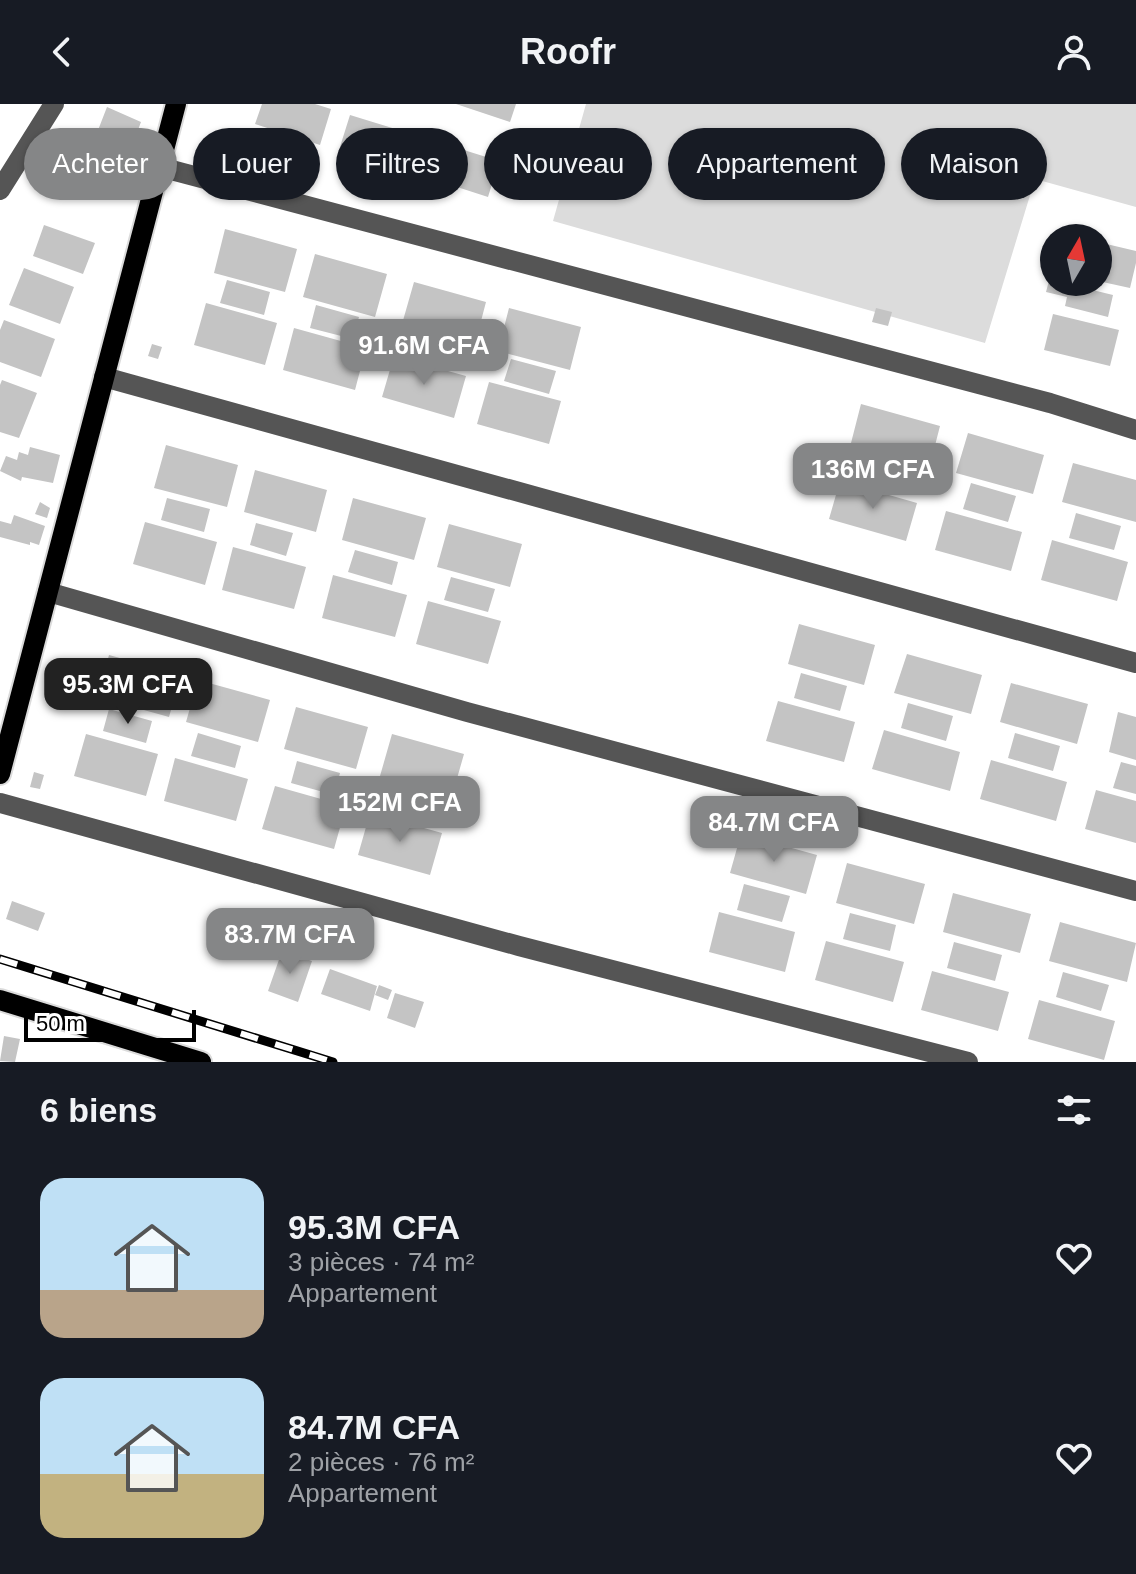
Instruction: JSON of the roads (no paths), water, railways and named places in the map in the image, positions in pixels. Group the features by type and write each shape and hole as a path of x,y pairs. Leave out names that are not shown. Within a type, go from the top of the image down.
{"main road":[{"path":"170,128 176,104"},
{"path":"0,774 151,200"},
{"path":"0,1000 201,1062"}],"street":[{"path":"0,190 6,170 54,104"},
{"path":"177,172 1050,403 1136,430"},
{"path":"104,377 1136,663"},
{"path":"48,592 482,717 1136,891"},
{"path":"0,803 519,946 968,1062"}],"railway":[{"path":"0,959 333,1062"}]}
